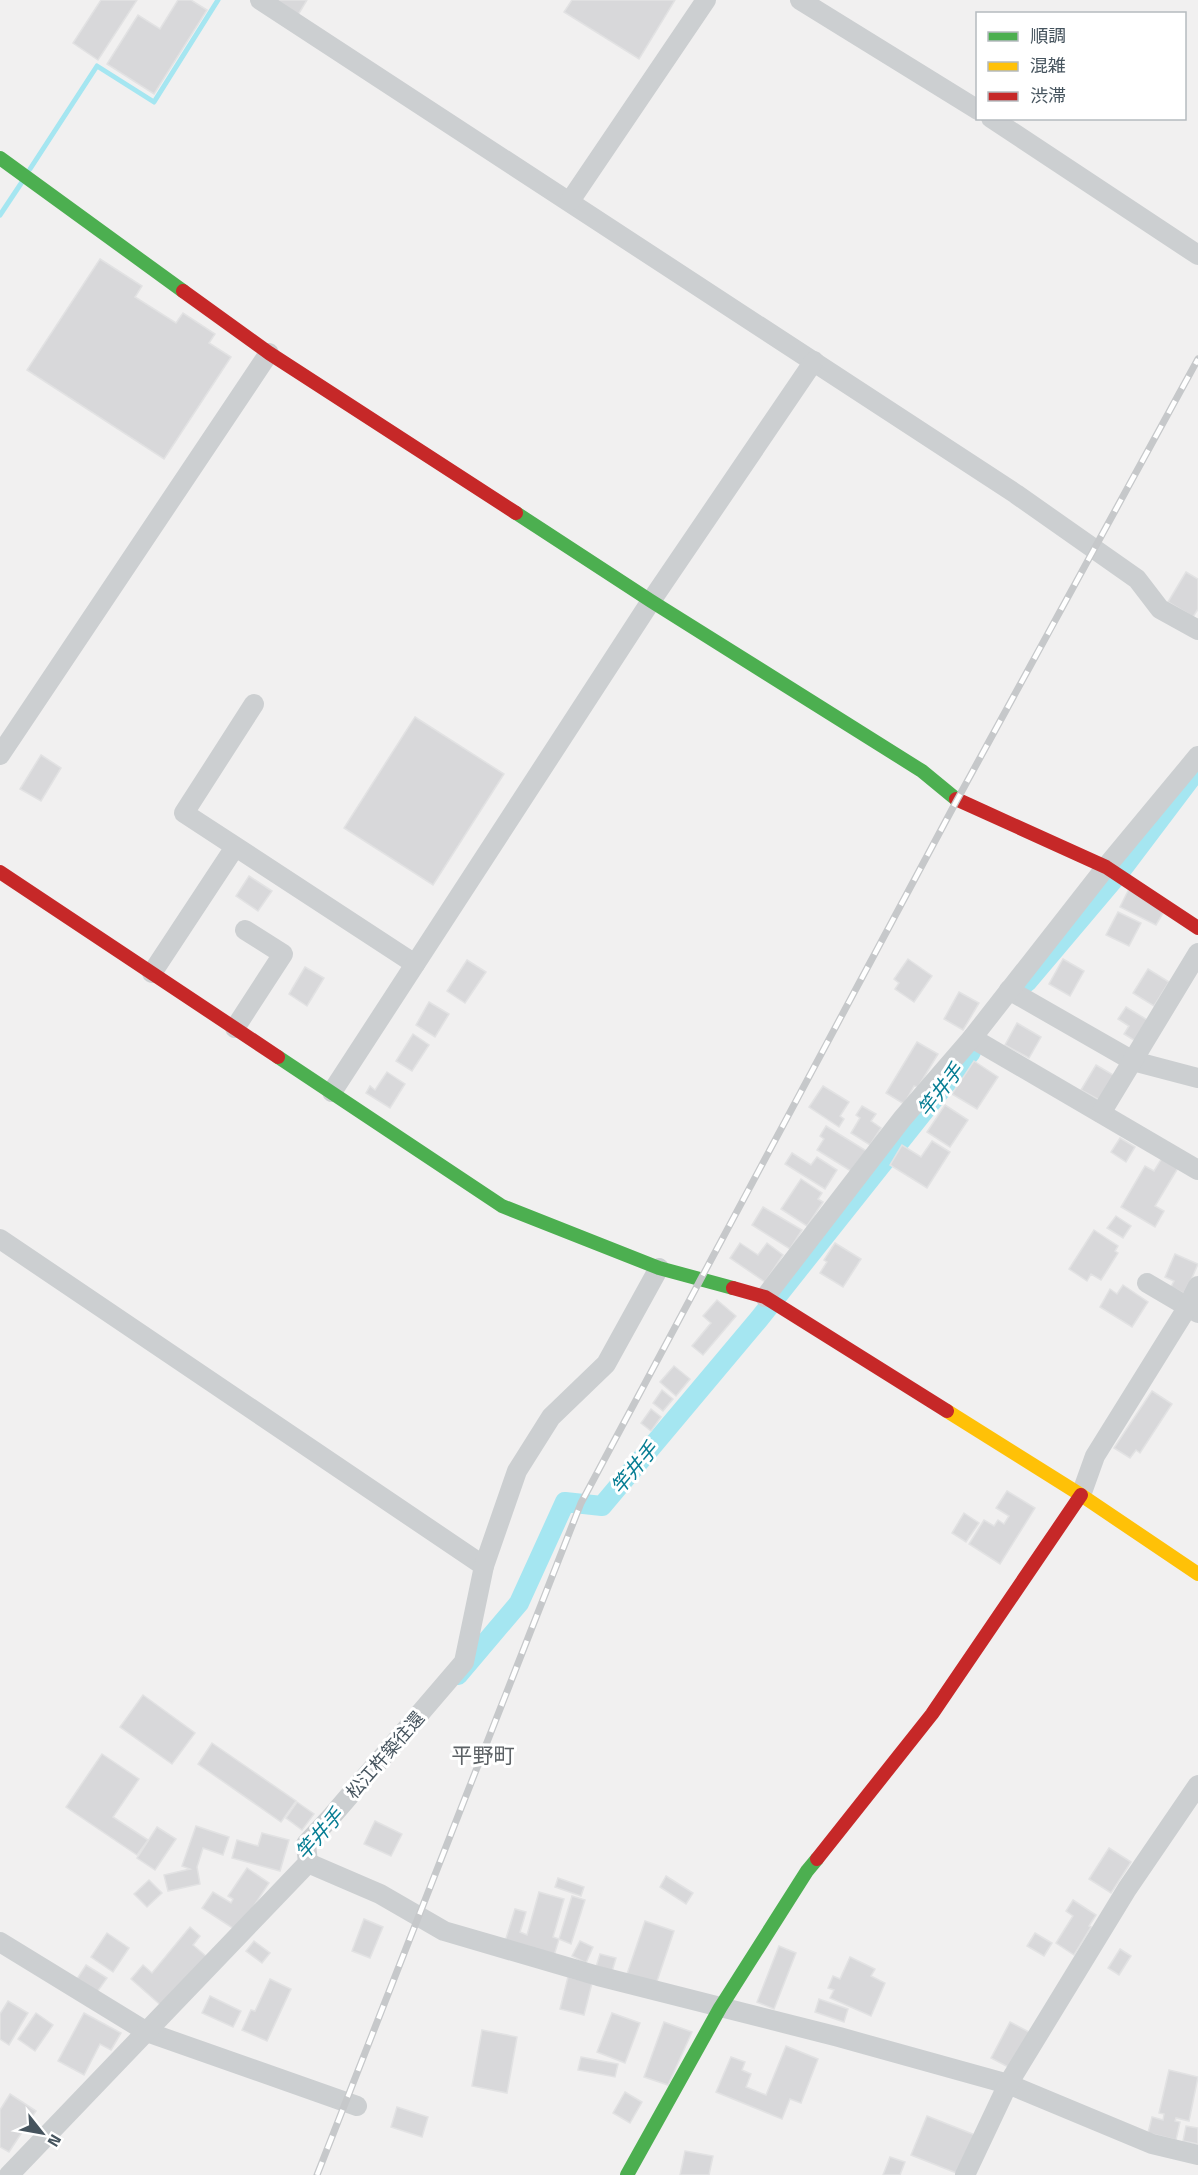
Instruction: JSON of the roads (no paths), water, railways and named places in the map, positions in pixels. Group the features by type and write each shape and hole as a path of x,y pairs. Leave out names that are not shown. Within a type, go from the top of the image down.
{"street":[{"path":"260,0 814,360 1101,552 1137,579 1160,609 1198,630"},
{"path":"570,201 705,0"},
{"path":"800,0 976,109"},
{"path":"994,120 1198,255"},
{"path":"0,158 269,353 651,601 922,771 957,800 1106,867 1198,928"},
{"path":"0,754 269,353"},
{"path":"332,1092 651,601 814,360"},
{"path":"254,704 184,813 416,964"},
{"path":"765,1297 902,1119 972,1038 1106,867 1196,764"},
{"path":"152,973 234,847"},
{"path":"0,872 502,1206 659,1268 765,1297 1081,1495 1198,1574"},
{"path":"235,1028 283,954 245,930"},
{"path":"1101,1113 1198,953"},
{"path":"1009,990 1133,1061 1198,1078"},
{"path":"972,1038 1198,1170"},
{"path":"0,1239 484,1566"},
{"name":"松江杵築往還","path":"308,1863 306,1844 464,1662 484,1566 517,1471 551,1418 606,1364 659,1268"},
{"path":"1147,1283 1193,1311"},
{"path":"627,2175 720,2007 807,1871 932,1714 1081,1495 1095,1456 1193,1311 1198,1286"},
{"path":"965,2175 1008,2084 1127,1889 1198,1785"},
{"path":"9,2175 308,1863 380,1894 444,1931 598,1976 839,2037 1008,2084 1152,2144 1198,2155"},
{"path":"0,1941 66,1984 147,2032 357,2106"}],"waterway":[{"path":"30,169 97,66 154,102 218,0"},
{"path":"0,215 22,182"},
{"name":"竿井手","path":"1027,982 1120,872 1191,778"},
{"name":"竿井手","path":"458,1675 519,1603 565,1502 602,1506 759,1319 971,1052"}],"railway":[{"path":"317,2175 581,1503 957,800 1198,359"}],"district":[{"name":"平野町","path":"483,1755"}]}
